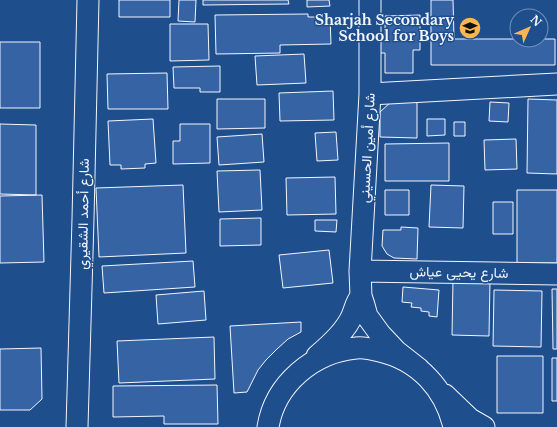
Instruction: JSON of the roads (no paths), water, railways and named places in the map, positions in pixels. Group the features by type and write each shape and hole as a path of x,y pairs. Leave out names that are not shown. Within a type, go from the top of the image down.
{"street":[{"name":"شارع أحمد الشقيري","path":"77,427 88,0"},
{"name":"شارع أمين الحسيني","path":"370,0 370,94 360,271 361,296 367,316 373,325 396,350 418,369"},
{"path":"370,94 557,84"},
{"name":"شارع يحيى عياش","path":"360,271 557,274"},
{"name":"شارع أمين الحسيني","path":"302,368 321,352 347,326 357,301 361,296"},
{"path":"268,427 275,403 281,392 302,368 330,354 357,348 386,352 409,362 428,377 442,395 448,406 454,427"},
{"path":"435,386 470,419 484,427"},
{"path":"255,427 275,403"}],"place":[{"name":"Sharjah Secondary School for Boys","path":"470,28"}]}
